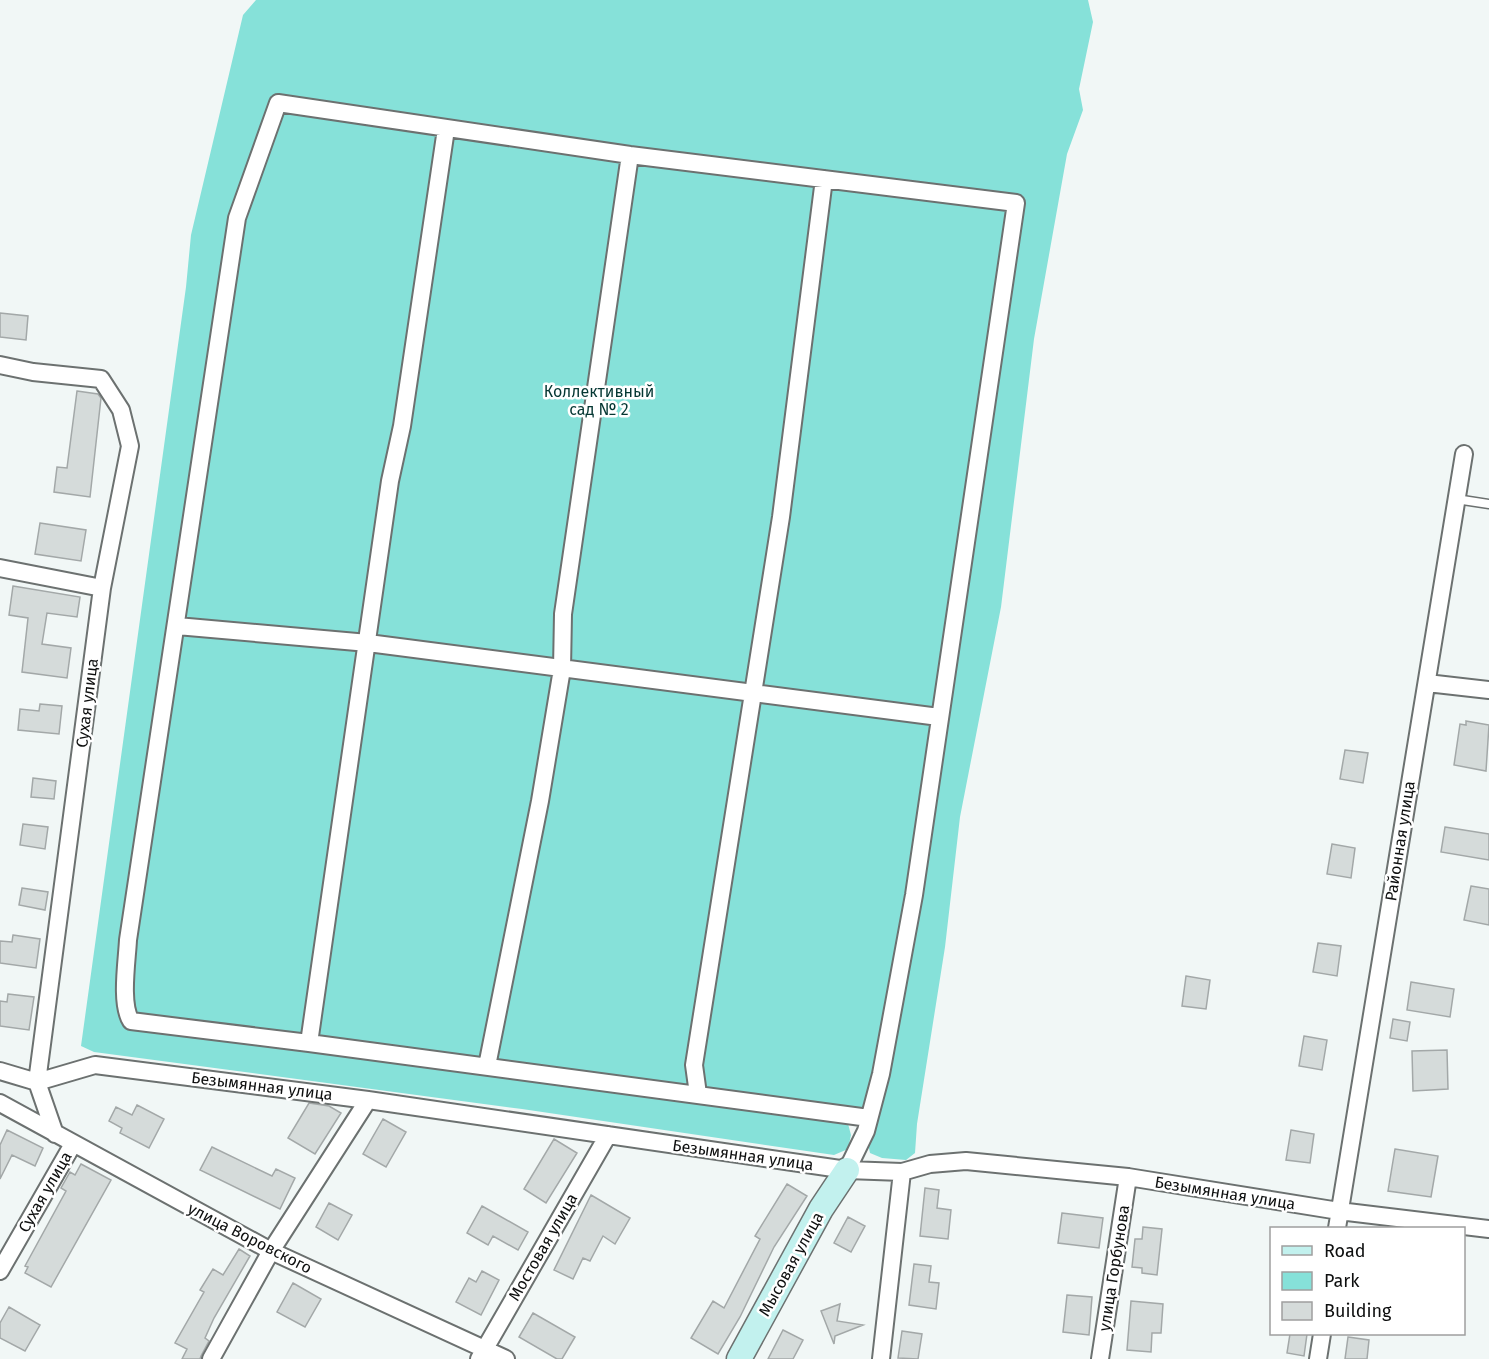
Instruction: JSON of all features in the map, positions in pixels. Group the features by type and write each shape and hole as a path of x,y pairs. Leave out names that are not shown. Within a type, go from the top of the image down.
{"street":[{"path":"847,1170 870,1118 881,1074 914,895 1016,203 630,154 278,103 237,218 128,940 125,994 128,1018 131,1021 870,1118"},
{"path":"309,1043 446,129"},
{"path":"487,1066 540,801 562,669 563,614 630,154"},
{"path":"698,1094 694,1065 783,505 824,179"},
{"name":"Сухая улица","path":"0,364 33,372 101,379 121,410 130,446 102,588 37,1082 55,1134"},
{"name":"Районная улица","path":"1337,1227 1464,454"},
{"path":"0,568 102,588"},
{"path":"177,626 368,643 939,717"},
{"path":"1426,683 1489,690"},
{"name":"Безымянная улица","path":"37,1082 95,1065 368,1100 847,1170 902,1172 930,1164 966,1161 1128,1177 1339,1211 1489,1230"},
{"path":"0,1071 37,1082"},
{"path":"211,1359 271,1251 368,1100"},
{"name":"улица Воровского","path":"0,1103 271,1251 482,1353 506,1359"},
{"name":"Мостовая улица","path":"482,1353 608,1135"},
{"name":"Сухая улица","path":"0,1271 73,1144"},
{"name":"Мысовая улица","path":"739,1359 821,1209 847,1170"},
{"path":"881,1359 902,1172"},
{"name":"улица Горбунова","path":"1100,1359 1128,1177"},
{"path":"1318,1359 1322,1335"}],"lane":[{"path":"1456,499 1489,504"}],"green space":[{"name":"Коллективный сад № 2","path":"256,0 1088,0 1093,22 1079,89 1083,110 1067,154 1034,339 1001,607 960,817 945,947 917,1124 915,1153 906,1160 882,1158 870,1153 868,1144 873,1129 847,1120 851,1135 848,1149 834,1155 522,1109 94,1052 81,1046 186,287 191,235 243,15"}],"building":[{"path":"0,313 28,316 26,340 0,337"},
{"path":"77,391 98,394 101,398 90,497 54,492 57,467 67,468"},
{"path":"40,523 86,530 81,561 35,554"},
{"path":"13,586 80,597 77,617 47,613 42,644 71,648 67,678 22,672 28,618 9,615"},
{"path":"40,704 62,706 59,734 18,730 20,709 39,711"},
{"path":"1466,721 1489,725 1486,771 1454,765 1460,724 1466,725"},
{"path":"1345,750 1368,753 1363,783 1340,779"},
{"path":"33,778 56,781 54,799 31,797"},
{"path":"23,824 48,827 45,849 20,845"},
{"path":"1445,827 1489,834 1489,860 1441,852"},
{"path":"1332,844 1355,848 1351,878 1327,874"},
{"path":"1471,886 1489,889 1489,925 1464,920"},
{"path":"22,888 48,892 45,910 19,905"},
{"path":"13,935 40,939 36,968 0,963 0,941 12,942"},
{"path":"1318,943 1341,946 1337,976 1313,972"},
{"path":"1186,976 1210,980 1206,1009 1182,1006"},
{"path":"1411,982 1454,989 1450,1017 1407,1010"},
{"path":"8,994 34,997 29,1030 0,1026 0,1001 7,1002"},
{"path":"1393,1019 1410,1022 1407,1041 1390,1038"},
{"path":"1304,1036 1327,1040 1322,1070 1299,1066"},
{"path":"1447,1050 1448,1089 1413,1091 1412,1051"},
{"path":"309,1103 329,1106 341,1113 315,1154 288,1138"},
{"path":"137,1105 164,1119 149,1148 120,1133 122,1128 109,1121 116,1107 132,1115"},
{"path":"383,1119 406,1132 386,1167 363,1154"},
{"path":"7,1130 43,1148 35,1166 12,1155 0,1179 0,1145"},
{"path":"1291,1130 1314,1134 1310,1163 1286,1160"},
{"path":"554,1139 577,1153 546,1203 524,1189"},
{"path":"212,1147 272,1176 276,1169 295,1178 280,1209 200,1170"},
{"path":"1395,1149 1438,1156 1431,1197 1388,1191"},
{"path":"81,1164 111,1180 51,1287 25,1273 28,1267 25,1266 66,1191 61,1188 70,1172 75,1175"},
{"path":"787,1184 807,1196 774,1247 740,1317 718,1354 691,1338 713,1301 724,1308 760,1239 755,1236"},
{"path":"925,1188 939,1190 937,1208 951,1210 948,1239 920,1236"},
{"path":"591,1195 630,1218 615,1244 603,1236 590,1261 583,1258 573,1279 554,1270"},
{"path":"329,1203 352,1215 338,1240 316,1227"},
{"path":"482,1206 528,1232 518,1250 493,1236 488,1245 467,1233"},
{"path":"1062,1213 1103,1218 1099,1248 1058,1243"},
{"path":"848,1217 865,1226 851,1252 834,1243"},
{"path":"1143,1227 1162,1229 1157,1275 1142,1273 1142,1268 1132,1267 1135,1239 1142,1239"},
{"path":"239,1249 250,1256 214,1318 205,1338 209,1341 200,1359 182,1359 187,1349 175,1343 204,1292 200,1290 213,1269 223,1275"},
{"path":"914,1264 931,1266 929,1282 939,1283 936,1309 909,1305"},
{"path":"482,1271 499,1280 481,1315 456,1302 469,1278 476,1282"},
{"path":"293,1283 321,1299 305,1327 277,1312"},
{"path":"1067,1295 1092,1297 1089,1335 1063,1332"},
{"path":"1131,1301 1163,1304 1161,1333 1152,1333 1151,1352 1127,1350"},
{"path":"840,1304 837,1321 863,1325 835,1336 834,1344 821,1311"},
{"path":"9,1307 40,1325 25,1351 0,1338 0,1323"},
{"path":"533,1313 575,1337 562,1359 557,1359 519,1337"},
{"path":"783,1330 803,1340 793,1359 768,1359"},
{"path":"902,1331 922,1334 918,1359 898,1358"},
{"path":"1290,1335 1307,1335 1304,1356 1287,1353"},
{"path":"1348,1337 1369,1340 1367,1359 1345,1359"}]}
